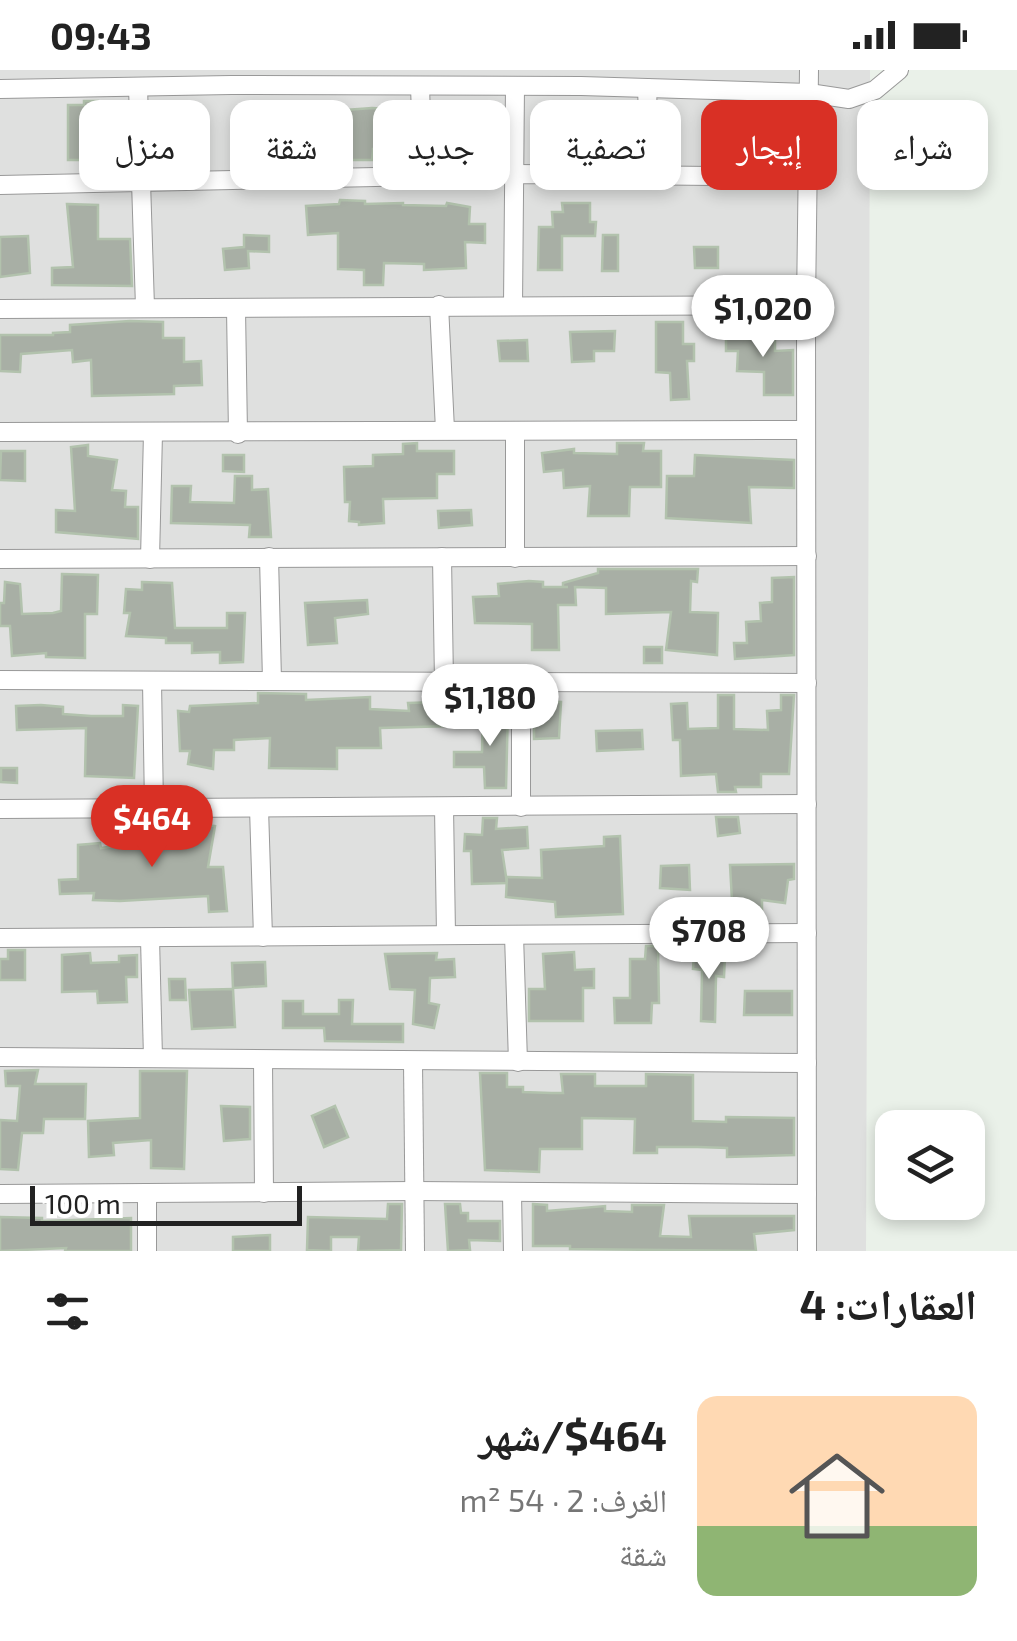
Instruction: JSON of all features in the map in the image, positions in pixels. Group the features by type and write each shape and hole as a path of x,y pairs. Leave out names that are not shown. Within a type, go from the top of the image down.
{"street":[{"path":"809,70 809,100"},
{"path":"0,89 138,87 230,78 515,86 582,78 647,88 809,93 849,99 875,90 899,70"},
{"path":"420,86 420,100"},
{"path":"512,306 515,86"},
{"path":"138,87 139,100"},
{"path":"647,88 647,100"},
{"path":"510,174 530,174"},
{"path":"210,181 373,178"},
{"path":"0,185 79,183"},
{"path":"143,190 144,307"},
{"path":"807,1251 806,304 810,190"},
{"path":"0,309 806,304"},
{"path":"439,305 445,430"},
{"path":"236,309 238,434"},
{"path":"0,432 806,430"},
{"path":"515,432 516,558"},
{"path":"150,559 153,433"},
{"path":"0,559 806,556"},
{"path":"270,557 272,681"},
{"path":"442,557 444,682"},
{"path":"0,680 807,682"},
{"path":"152,681 154,808"},
{"path":"521,683 521,807"},
{"path":"0,809 807,804"},
{"path":"444,807 446,936"},
{"path":"260,808 262,937"},
{"path":"0,938 807,933"},
{"path":"514,936 518,1062"},
{"path":"150,938 153,1058"},
{"path":"0,1057 807,1062"},
{"path":"263,1060 264,1193"},
{"path":"413,1062 415,1251"},
{"path":"0,1194 807,1194"},
{"path":"146,1194 147,1251"},
{"path":"512,1194 512,1251"}],"shaded area":[{"path":"0,70 870,70 870,100 857,100 857,190 870,190 866,1251 0,1251"}],"building":[{"path":"68,105 79,105 79,160 68,160"},
{"path":"373,108 372,160 353,160 353,109"},
{"path":"340,200 470,207 469,224 485,224 485,243 465,242 466,268 424,270 424,264 384,263 383,285 364,285 364,270 338,269 338,233 308,235 306,206 339,204"},
{"path":"562,203 590,203 590,222 596,222 595,236 562,236 562,270 538,270 539,227 553,227 552,212 563,212"},
{"path":"67,204 98,205 98,239 130,239 132,286 52,285 52,268 73,267"},
{"path":"244,235 269,236 269,252 248,251 249,268 225,270 223,249 244,247"},
{"path":"603,235 618,235 618,271 602,271"},
{"path":"28,236 30,273 0,277 0,237"},
{"path":"694,247 718,247 718,268 695,268"},
{"path":"163,322 163,338 184,338 184,362 201,361 202,385 174,386 174,394 92,396 91,360 73,362 72,350 21,354 20,372 0,371 0,335 53,335 70,332 70,325"},
{"path":"656,322 683,322 683,344 694,344 694,361 687,361 689,399 671,400 670,373 656,372"},
{"path":"615,331 614,351 594,351 594,361 572,362 570,332"},
{"path":"726,331 775,331 775,351 793,350 793,395 764,395 764,372 737,371 738,351 726,351"},
{"path":"527,340 528,361 500,361 498,341"},
{"path":"417,443 417,451 454,451 454,474 437,474 437,498 383,499 384,523 359,525 349,521 344,467 373,466 373,455 403,454 403,444"},
{"path":"617,443 644,443 643,451 661,451 661,487 630,487 629,516 588,516 590,486 564,488 563,470 544,472 542,453 574,449 574,453 617,454"},
{"path":"88,445 88,456 117,460 112,490 126,491 125,507 138,507 138,539 56,532 56,510 75,511 71,447"},
{"path":"1,451 25,451 25,481 0,480"},
{"path":"223,455 244,455 244,472 223,471"},
{"path":"695,455 794,460 794,488 749,487 751,523 666,518 667,476 694,476"},
{"path":"235,476 252,476 252,490 268,489 271,537 249,537 250,525 171,523 172,486 191,486 190,502 234,503"},
{"path":"471,510 472,525 439,528 438,511"},
{"path":"598,569 698,569 697,582 691,581 690,612 718,613 717,655 666,650 671,612 606,614 606,588 575,587 576,605 558,605 559,650 532,650 532,624 475,623 473,597 499,596 498,584 529,581 543,582 543,587 563,587 563,583 598,573"},
{"path":"62,574 98,575 97,614 85,614 85,658 46,657 46,653 12,656 10,626 0,626 5,582 20,584 22,614 53,613 61,611"},
{"path":"794,577 794,655 735,659 734,643 747,643 746,622 761,621 760,603 772,602 772,578"},
{"path":"142,582 172,583 175,628 227,628 227,613 245,613 243,662 220,663 220,652 192,653 192,643 126,636 130,613 124,613 126,589 142,590"},
{"path":"367,600 368,614 335,618 337,643 308,645 305,603"},
{"path":"644,647 662,647 662,663 644,663"},
{"path":"258,693 306,694 306,700 370,697 370,709 409,711 408,703 439,702 439,706 452,706 452,726 380,728 381,748 337,748 337,769 269,768 270,738 234,740 234,750 214,750 213,769 188,764 190,751 180,751 178,711 189,712 190,706 258,703"},
{"path":"718,695 734,695 734,729 768,730 767,711 781,710 781,695 794,695 789,774 761,774 761,787 735,787 736,792 718,792 716,774 681,776 680,740 673,740 671,704 687,703 688,729 718,728"},
{"path":"534,701 561,702 559,738 534,739"},
{"path":"123,705 138,706 134,778 85,776 86,728 17,730 16,706 63,707 63,714 91,716 123,716"},
{"path":"483,708 508,709 506,788 485,788 484,767 454,767 454,752 482,752"},
{"path":"642,730 643,749 597,751 596,731"},
{"path":"1,768 17,768 17,783 1,782"},
{"path":"716,817 738,817 740,833 718,836"},
{"path":"483,818 497,818 496,829 527,827 528,848 502,850 507,883 472,884 471,851 464,851 465,834 482,835"},
{"path":"182,822 215,826 208,867 223,867 227,911 209,912 208,896 120,901 93,900 94,893 60,894 59,880 78,879 78,845 100,843 101,848 181,836"},
{"path":"620,836 623,914 556,917 555,902 506,897 507,877 542,878 541,850 604,846 604,837"},
{"path":"794,864 794,879 788,880 785,903 762,900 762,915 747,914 748,900 732,901 730,865"},
{"path":"689,865 690,890 660,888 661,866"},
{"path":"646,946 658,946 659,1003 652,1003 651,1023 615,1023 614,998 630,998 630,959 645,959"},
{"path":"8,950 25,950 25,980 0,980 0,959 8,959"},
{"path":"574,952 575,970 594,969 594,988 583,988 583,1021 529,1021 529,989 545,989 543,954"},
{"path":"90,953 91,963 119,962 119,956 137,955 137,977 126,977 127,1002 98,1003 97,991 62,992 62,955"},
{"path":"437,953 436,960 454,959 455,977 430,978 429,1003 439,1005 434,1028 413,1024 415,990 390,989 385,954"},
{"path":"694,954 725,955 724,977 716,976 715,1022 701,1021 702,970 693,969"},
{"path":"265,962 266,986 233,988 232,963"},
{"path":"169,979 185,979 186,1000 170,1000"},
{"path":"233,989 235,1027 192,1029 189,990"},
{"path":"745,991 792,991 792,1015 744,1015"},
{"path":"339,1000 353,1000 352,1024 403,1024 403,1042 325,1041 324,1028 283,1028 283,1001 303,1001 303,1014 339,1014"},
{"path":"38,1070 35,1084 86,1084 85,1119 44,1119 43,1133 22,1133 18,1170 0,1169 0,1120 17,1121 20,1086 6,1086 5,1071"},
{"path":"140,1071 187,1071 184,1169 151,1168 151,1140 113,1143 114,1155 89,1157 88,1121 140,1118"},
{"path":"480,1073 507,1073 507,1087 551,1093 563,1093 561,1074 595,1074 595,1086 646,1086 646,1074 693,1075 693,1121 726,1122 726,1117 794,1118 794,1155 727,1157 727,1148 698,1147 657,1147 657,1153 634,1153 635,1119 582,1118 582,1149 540,1149 539,1172 485,1170"},
{"path":"221,1106 250,1107 250,1139 224,1141"},
{"path":"335,1106 348,1137 324,1147 312,1116"},
{"path":"388,1204 402,1204 401,1250 358,1251 359,1237 331,1237 331,1251 307,1250 308,1217 387,1219"},
{"path":"445,1204 460,1204 461,1213 468,1213 468,1221 500,1221 500,1241 469,1240 470,1250 448,1251"},
{"path":"533,1204 547,1205 547,1211 605,1206 605,1211 632,1212 632,1205 664,1205 660,1236 691,1237 689,1216 794,1216 794,1230 754,1234 756,1251 533,1246"},
{"path":"0,1217 42,1221 131,1218 131,1251 0,1251"},
{"path":"270,1235 270,1251 233,1251 233,1237"}]}
